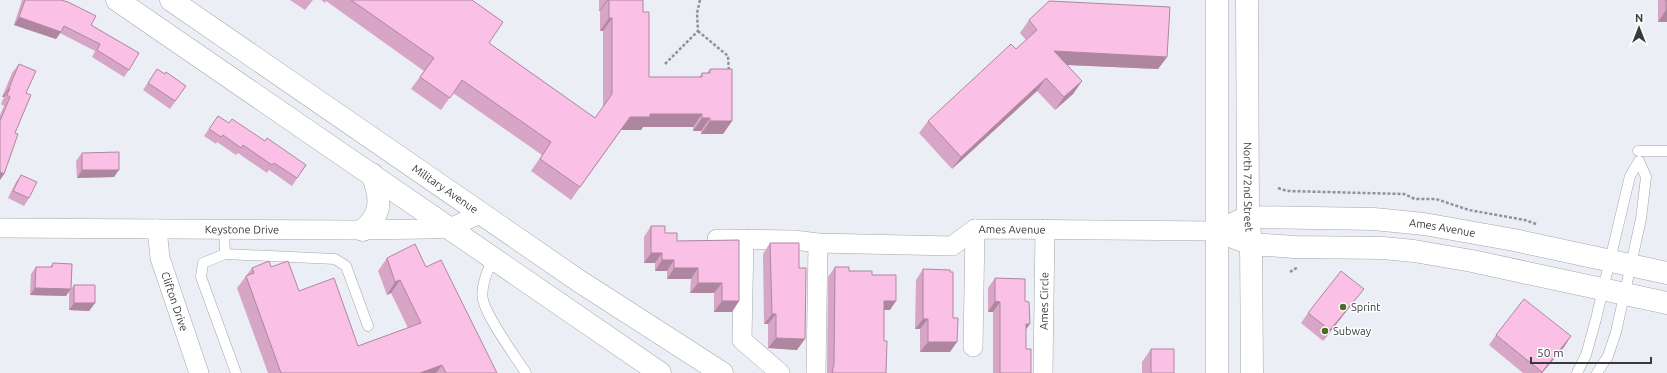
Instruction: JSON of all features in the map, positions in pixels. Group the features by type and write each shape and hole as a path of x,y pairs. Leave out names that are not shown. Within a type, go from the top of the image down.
{"main road":[{"path":"118,0 660,373"},
{"name":"Military Avenue","path":"171,0 579,281 722,373"},
{"path":"1217,0 1217,373"},
{"name":"North 72nd Street","path":"1248,0 1248,217 1252,244 1252,373"},
{"path":"363,230 374,219 380,200 378,189 372,174"},
{"name":"Ames Avenue","path":"1217,231 1248,217 1374,219 1424,224 1500,237 1667,273"},
{"name":"Ames Avenue","path":"1217,231 1252,244 1294,247 1383,248 1414,251 1472,261 1667,303"}],"street":[{"name":"Keystone Drive","path":"0,228 363,230 450,228 482,214"},
{"name":"Clifton Drive","path":"157,229 160,258 199,373"},
{"name":"Ames Avenue","path":"717,239 794,240 818,244 952,246 975,229 1217,231"},
{"path":"973,347 975,229"},
{"name":"Ames Circle","path":"1043,373 1044,229"},
{"path":"744,240 742,340 780,373"},
{"path":"816,373 818,244"}],"lane":[{"path":"1638,151 1667,151"},
{"path":"1578,373 1586,355 1630,176 1639,161 1646,177 1641,218 1625,294 1608,356 1597,373"},
{"path":"224,229 225,254"},
{"path":"236,373 201,277 203,263 225,254 335,259 346,266 368,326"},
{"path":"493,258 483,288 483,300 490,316 526,373"}],"path":[{"path":"700,0 697,13 698,31 728,56 729,74"},
{"path":"665,64 698,31"}],"building":[{"path":"25,0 61,0 68,2 96,16 91,25 139,53 129,70 97,50 100,44 64,26 61,32 19,17"},
{"path":"351,0 472,0 503,22 489,43 595,118 612,94 612,18 609,18 609,0 643,0 643,12 649,12 649,77 702,77 702,73 710,73 710,69 732,69 732,121 710,121 710,118 702,118 702,114 650,114 650,117 630,117 580,187 540,159 551,142 462,80 450,98 420,77 434,58"},
{"path":"1049,1 1170,7 1167,57 1054,51 1082,81 1064,97 1046,78 961,157 928,121 1011,44 1016,49 1037,30 1029,20"},
{"path":"19,64 36,71 26,93 31,95 15,133 18,134 4,174 0,172 0,121 10,97 7,95 9,88"},
{"path":"157,69 165,74 166,72 186,86 175,101 148,83"},
{"path":"218,116 229,123 232,119 265,141 267,138 306,165 297,178 274,163 272,165 243,145 241,148 223,135 221,137 209,129"},
{"path":"119,152 119,170 82,170 82,153"},
{"path":"21,175 37,182 29,198 13,191"},
{"path":"651,226 665,226 665,233 677,233 677,241 739,240 739,301 722,301 722,283 698,283 698,268 674,268 674,260 662,260 662,253 651,253"},
{"path":"770,243 799,243 799,268 806,268 805,339 776,338 776,314 772,314"},
{"path":"415,244 426,267 441,260 497,373 446,373 442,365 420,373 281,373 246,276 254,273 252,268 269,261 271,267 288,261 299,291 334,278 358,346 421,323 400,280 395,282 387,258"},
{"path":"53,263 72,264 71,289 35,288 36,267 52,267"},
{"path":"835,267 849,267 849,271 872,271 872,275 896,275 896,301 884,301 884,341 887,341 886,373 832,373 834,364"},
{"path":"923,269 950,270 950,272 953,272 953,318 958,318 957,342 928,342 928,319 923,319"},
{"path":"1341,271 1364,289 1330,330 1308,313"},
{"path":"995,278 1025,279 1025,301 1029,302 1030,324 1026,324 1026,349 1031,349 1031,373 1000,373 1000,302 995,301"},
{"path":"74,285 95,285 95,303 74,303"},
{"path":"1524,299 1571,336 1542,372 1496,335"},
{"path":"1151,349 1174,349 1174,373 1151,373"}],"place":[{"name":"Sprint","path":"1343,307"},
{"name":"Subway","path":"1325,331"}]}
